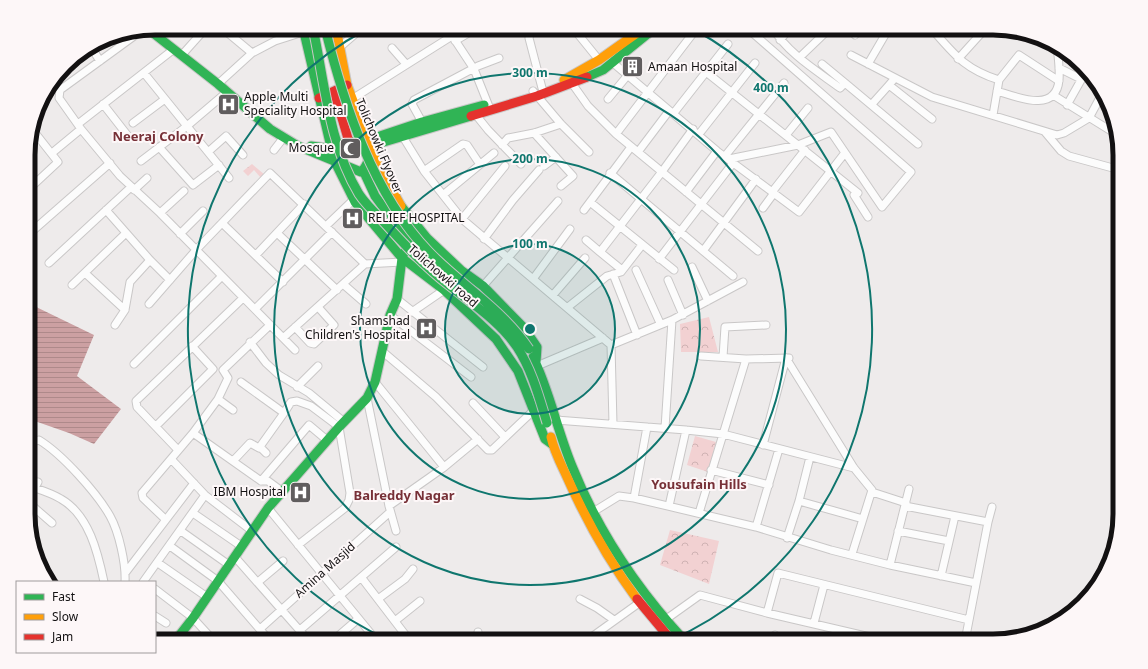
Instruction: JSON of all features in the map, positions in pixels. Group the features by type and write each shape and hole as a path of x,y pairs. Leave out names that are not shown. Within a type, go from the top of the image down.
{"main road":[{"path":"159,35 270,129 298,146 334,160 356,171 363,170 369,164 372,149 377,144 476,115 489,108"},
{"name":"Tolichowki road","path":"302,35 334,160 355,202 402,260 444,290 496,339 518,371 545,439 552,444"},
{"path":"315,35 330,119 346,166 359,193 405,247 449,286 486,313 517,348 593,512 628,571 665,620 678,634"},
{"name":"Tolichowki Flyover","path":"327,35 339,82 364,147 388,199 406,225 436,259 503,316 530,348 537,364"},
{"name":"Tolichowki road","path":"337,35 347,85 352,99 372,149 390,187 405,212 421,232 462,271 482,286 506,309 531,337 537,347 537,364"},
{"path":"571,81 634,35"},
{"path":"293,143 320,148 331,147 349,142 368,140 422,122 489,108 603,70 646,35"},
{"path":"319,98 347,85"},
{"path":"334,91 349,142"},
{"path":"363,170 383,208 409,242"},
{"path":"180,634 207,598 268,508 367,398 376,382 390,315 397,299 398,277 402,260 409,242 421,232"},
{"path":"537,364 551,422 552,444 585,516 603,550 639,603 666,634"}],"street":[{"path":"182,56 200,35"},
{"path":"230,35 252,54"},
{"path":"218,84 252,54 289,35"},
{"path":"340,47 354,35"},
{"path":"451,35 474,69 489,108"},
{"path":"352,99 406,64 460,35"},
{"path":"530,35 529,38 538,92 561,124 588,152"},
{"path":"580,35 599,60"},
{"path":"616,134 692,35"},
{"path":"729,159 798,145 831,132 844,154 882,207 911,172 829,98 755,35"},
{"path":"777,35 780,40 800,57 840,88"},
{"path":"780,40 784,35"},
{"path":"800,57 823,35"},
{"path":"868,64 885,35"},
{"path":"938,35 958,59 972,69 998,86 1033,101 1044,101 1057,91 1056,79 1059,68 1058,54"},
{"path":"958,59 980,35"},
{"path":"133,37 60,90 58,93 59,98 110,163 133,188 160,213 295,350"},
{"path":"638,152 728,44"},
{"path":"392,48 406,64"},
{"path":"52,154 103,104 174,49"},
{"path":"94,52 100,61"},
{"path":"851,55 932,97 1057,135 1064,133 1089,118 1100,101"},
{"path":"993,115 998,86 1019,55 1056,79"},
{"path":"422,122 412,104 414,100 474,69 499,58"},
{"path":"612,62 717,150 799,212 844,154"},
{"path":"600,252 661,173 696,131 733,93 756,63"},
{"path":"822,64 872,104 918,144"},
{"path":"1059,68 1083,76 1067,105"},
{"path":"807,80 816,70"},
{"path":"706,72 858,193 854,195 868,217"},
{"path":"144,73 229,178"},
{"path":"608,98 627,76"},
{"path":"872,104 895,78"},
{"path":"571,81 588,106 631,148 638,152 661,173 758,251"},
{"path":"829,98 845,83"},
{"path":"659,259 702,205 758,113 784,84"},
{"path":"889,85 932,119"},
{"path":"141,160 187,126 227,92"},
{"path":"1053,95 1110,131"},
{"path":"133,123 165,99"},
{"path":"103,104 128,136"},
{"path":"786,135 808,108"},
{"path":"476,115 521,164"},
{"path":"502,145 508,138 534,133 561,124"},
{"path":"1045,132 1061,151 1069,156 1113,168"},
{"path":"534,133 573,176 560,186"},
{"path":"35,183 56,164 57,159 37,135"},
{"path":"208,152 226,136 243,155"},
{"path":"274,150 284,137"},
{"path":"403,137 424,171 462,219 611,344"},
{"path":"424,171 463,144 466,145 480,163"},
{"path":"159,147 193,184 219,165"},
{"path":"584,210 610,173 631,148"},
{"path":"686,192 717,150"},
{"path":"763,208 773,192 805,150"},
{"path":"443,195 494,153"},
{"path":"484,239 513,200 542,168 556,157"},
{"path":"35,229 110,163"},
{"path":"462,219 505,166"},
{"path":"149,304 196,250 270,173 365,264"},
{"path":"610,173 733,276"},
{"path":"49,263 106,210 147,178"},
{"path":"703,251 756,179"},
{"path":"160,213 184,191"},
{"path":"482,286 508,259 558,201"},
{"path":"326,226 350,203 355,202"},
{"path":"590,202 674,270"},
{"path":"256,256 304,204"},
{"path":"106,210 150,260 170,280"},
{"path":"180,234 204,211"},
{"path":"222,223 283,282"},
{"path":"533,279 570,229"},
{"path":"255,309 332,232"},
{"path":"72,285 126,233"},
{"path":"277,233 337,290"},
{"path":"586,240 622,270"},
{"path":"568,308 607,276 619,274 642,245"},
{"path":"552,295 585,258"},
{"path":"115,325 125,310 130,282 150,260"},
{"path":"283,338 365,264 402,260"},
{"path":"692,267 708,301"},
{"path":"636,270 660,323"},
{"path":"84,273 125,310"},
{"path":"613,274 637,335"},
{"path":"134,364 222,276"},
{"path":"668,280 683,315"},
{"path":"611,344 637,335 660,323 683,315 743,282"},
{"path":"343,284 366,304"},
{"path":"412,312 444,290"},
{"path":"178,450 137,407 136,401 243,298"},
{"path":"397,299 483,367"},
{"path":"295,327 310,343 314,344 334,324 318,307"},
{"path":"390,315 471,377"},
{"path":"665,428 672,320"},
{"path":"166,519 143,498 142,495 172,460 178,450 193,433 218,399 228,378 223,370 270,324"},
{"path":"723,357 725,327 766,325"},
{"path":"537,364 603,338"},
{"path":"250,342 266,363 279,376 309,393 342,424 350,493 349,500 345,508 298,544"},
{"path":"611,344 613,424"},
{"path":"156,426 213,369 192,346"},
{"path":"382,352 436,397 489,450 533,410"},
{"path":"701,356 746,359 788,358"},
{"path":"763,445 788,358"},
{"path":"788,358 854,468 871,487 872,492 852,554"},
{"path":"699,513 746,359"},
{"path":"298,387 318,366"},
{"path":"241,382 284,413"},
{"path":"376,382 444,467"},
{"path":"367,398 396,531"},
{"path":"218,399 233,410"},
{"path":"260,447 291,402 305,403 342,424"},
{"path":"473,402 505,437"},
{"path":"551,422 613,424 723,434 854,468"},
{"path":"261,481 309,425 328,441"},
{"path":"634,498 647,427"},
{"path":"669,506 686,430"},
{"path":"193,433 234,460 261,481 268,481 283,492"},
{"name":"Amina Masjid","path":"260,629 390,509 444,467 478,438"},
{"path":"35,441 41,442 64,460 93,493 110,517 116,529 126,572 125,581"},
{"path":"234,460 250,443 258,449 260,447 266,453"},
{"path":"756,528 779,449"},
{"path":"787,538 799,501 810,457"},
{"path":"172,460 205,495 252,531"},
{"path":"711,470 769,485"},
{"path":"126,572 194,483"},
{"path":"35,486 62,499 74,510 90,533 99,558 104,581"},
{"path":"890,565 910,489"},
{"path":"872,492 905,504 988,522"},
{"path":"145,581 205,495"},
{"path":"593,512 619,496 634,498 699,513 890,565 976,583"},
{"path":"799,501 863,519"},
{"path":"967,634 992,507"},
{"path":"268,508 371,634"},
{"path":"35,509 52,523"},
{"path":"193,513 241,546"},
{"path":"941,576 955,516"},
{"path":"180,531 232,561 258,582 303,634"},
{"path":"898,531 949,541"},
{"path":"170,546 218,581 264,634"},
{"path":"300,630 396,546"},
{"path":"258,582 283,561"},
{"path":"158,563 207,598"},
{"path":"378,599 405,579 413,569"},
{"path":"767,613 778,573 970,620"},
{"path":"361,577 405,634"},
{"path":"814,623 824,585"},
{"path":"156,590 193,618 208,634"},
{"path":"665,620 700,595 767,613 859,634"},
{"path":"580,599 598,608 614,620"},
{"path":"395,621 420,601"},
{"path":"595,634 639,603"},
{"path":"156,617 166,623"},
{"path":"341,634 358,619"}],"green space":[{"path":"252,164 265,175 261,178 254,170 248,176 243,171"},
{"path":"709,317 718,352 681,352 680,324"},
{"path":"695,436 716,442 708,472 687,465"},
{"path":"670,530 719,541 709,584 660,565"}],"shaded area":[{"path":"35,306 94,335 77,376 121,409 94,444 69,433 35,421"}],"traffic: fast":[{"path":"156,35 218,84 270,129 298,146 361,172 377,144 471,116"},
{"path":"305,35 334,160 355,202 402,258 444,290 496,339 518,371 545,439 552,444"},
{"path":"314,35 334,134 349,175 359,194 372,210 423,262 440,278 486,314 510,338 517,347 531,374 547,423"},
{"path":"327,35 351,117 376,176 392,203 409,229 429,252 507,322 529,349"},
{"path":"587,77 603,70 646,35"},
{"path":"311,146 326,148 349,142 368,140 422,122 484,105"},
{"path":"363,170 375,196 409,242"},
{"path":"401,206 427,238 462,271 483,286 524,328 537,347 536,362"},
{"path":"180,634 268,508 339,427 367,398 375,382 390,315 397,299 402,258 409,242 421,232"},
{"path":"533,357 539,370 572,466 594,513 620,558 635,580 679,634"}],"traffic: slow":[{"path":"337,35 347,85 376,161 401,206"},
{"path":"564,80 599,60 634,35"},
{"path":"551,437 574,493 590,524 617,570 637,599"}],"traffic: jam":[{"path":"471,116 537,96 587,77"},
{"path":"319,98 347,85"},
{"path":"334,91 349,142"},
{"path":"637,599 666,634"}],"place":[{"name":"Amaan Hospital","path":"632,67"},
{"name":"Apple Multi Speciality Hospital","path":"228,104"},
{"name":"Mosque","path":"350,148"},
{"name":"RELIEF HOSPITAL","path":"353,218"},
{"name":"Shamshad Children's Hospital","path":"426,328"},
{"name":"IBM Hospital","path":"301,492"}],"district":[{"name":"Neeraj Colony","path":"158,136"},
{"name":"Yousufain Hills","path":"699,484"},
{"name":"Balreddy Nagar","path":"404,495"}]}
